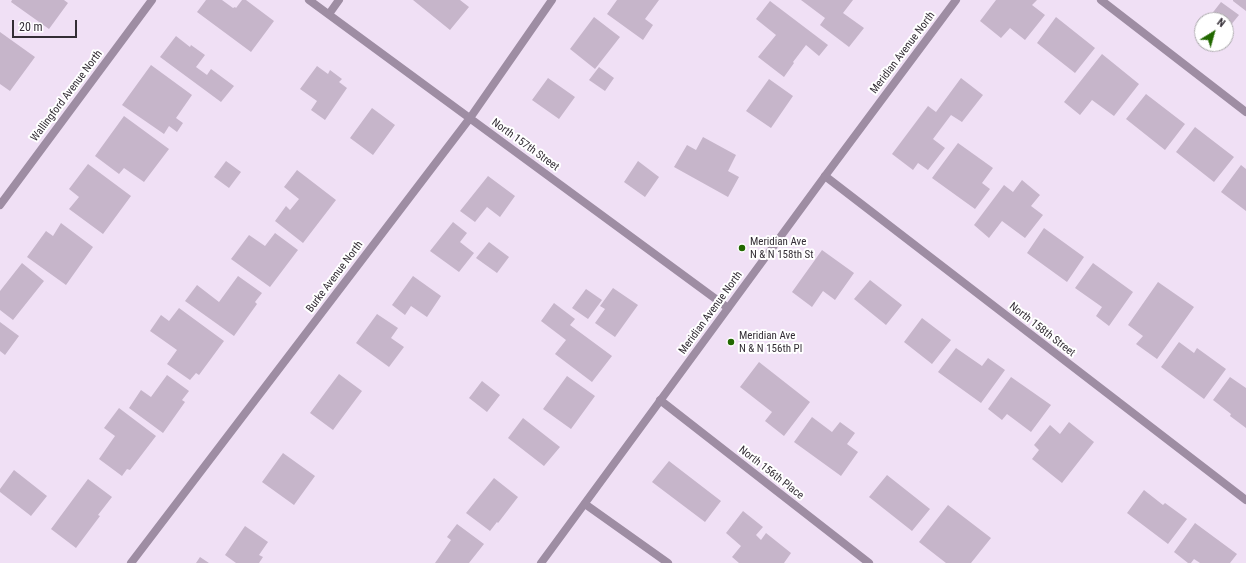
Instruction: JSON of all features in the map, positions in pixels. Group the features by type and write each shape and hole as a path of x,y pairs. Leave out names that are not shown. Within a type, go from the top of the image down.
{"street":[{"name":"Wallingford Avenue North","path":"0,204 152,0"},
{"name":"North 157th Street","path":"309,0 728,308"},
{"path":"329,14 339,0"},
{"name":"Burke Avenue North","path":"131,563 470,118 552,0"},
{"name":"Meridian Avenue North","path":"542,563 660,400 956,0"},
{"path":"1101,0 1246,112"},
{"name":"North 158th Street","path":"825,176 1246,500"},
{"name":"North 156th Place","path":"660,400 869,563"},
{"path":"585,504 668,563"}],"building":[{"path":"12,0 64,0 68,3 49,29 11,2"},
{"path":"206,0 222,0 233,8 236,8 242,0 246,0 274,21 251,52 197,12"},
{"path":"413,0 460,0 469,7 450,30"},
{"path":"617,0 659,0 645,19 653,25 643,40 607,14"},
{"path":"801,0 853,0 843,13 864,28 849,47 820,25 825,18"},
{"path":"996,0 1037,0 1032,5 1045,15 1025,40 1010,28 1001,38 980,21"},
{"path":"1246,0 1246,11 1233,1"},
{"path":"770,1 828,45 819,56 806,45 784,77 758,57 776,35 756,19"},
{"path":"1221,2 1239,15 1234,21 1234,12 1213,12"},
{"path":"594,17 620,37 595,69 570,49"},
{"path":"1056,17 1095,48 1075,73 1037,43"},
{"path":"0,32 35,57 10,91 0,84"},
{"path":"176,36 190,47 191,45 205,55 196,67 207,75 211,69 234,86 221,102 160,57"},
{"path":"1102,54 1139,84 1114,116 1092,100 1080,115 1064,102"},
{"path":"151,65 192,95 176,118 183,123 177,132 169,126 164,134 122,105"},
{"path":"317,66 328,74 330,70 342,79 339,82 347,88 325,120 311,110 317,101 300,89"},
{"path":"599,67 614,78 605,91 589,80"},
{"path":"548,78 575,97 559,119 532,100"},
{"path":"961,78 983,95 962,122 951,115 933,139 945,148 928,170 918,163 913,170 892,154 928,106 936,112"},
{"path":"769,79 793,96 771,128 746,111"},
{"path":"1146,94 1185,124 1165,150 1126,119"},
{"path":"372,108 395,125 373,155 350,138"},
{"path":"124,116 169,149 144,182 124,168 119,174 95,156"},
{"path":"1195,127 1234,157 1214,182 1176,152"},
{"path":"703,137 736,155 728,171 739,177 728,197 674,167 687,145 696,150"},
{"path":"958,143 993,168 982,183 990,189 975,209 932,178"},
{"path":"226,161 241,172 229,188 214,177"},
{"path":"638,161 659,177 645,197 624,182"},
{"path":"88,164 131,196 103,234 69,209 79,197 69,189"},
{"path":"1241,165 1246,169 1246,211 1221,192"},
{"path":"297,170 336,200 303,243 275,221 286,206 290,210 299,199 284,187"},
{"path":"488,176 515,196 500,217 487,207 475,222 460,211"},
{"path":"1022,180 1040,195 1031,206 1043,215 1025,238 1002,221 989,238 974,225 1004,185 1013,192"},
{"path":"453,222 467,233 460,242 474,253 459,272 430,251"},
{"path":"61,223 93,247 66,285 27,257 46,231 53,236"},
{"path":"1044,228 1084,257 1067,282 1027,253"},
{"path":"275,233 298,250 270,287 231,259 249,235 265,246"},
{"path":"489,242 509,257 497,273 476,258"},
{"path":"822,250 854,273 835,300 823,291 812,307 792,292"},
{"path":"22,263 44,281 13,320 0,310 0,291"},
{"path":"1093,263 1133,292 1109,326 1096,316 1102,307 1075,288"},
{"path":"238,276 262,293 255,302 257,304 234,336 185,301 197,285 219,302"},
{"path":"413,276 441,296 427,317 411,306 405,315 392,305"},
{"path":"870,280 902,305 886,325 854,299"},
{"path":"1158,282 1194,307 1157,359 1136,344 1143,336 1128,325"},
{"path":"613,288 638,305 615,337 595,323 605,309 600,306"},
{"path":"586,289 602,300 588,319 572,308"},
{"path":"554,303 575,319 570,325 612,356 592,382 555,354 566,340 541,321"},
{"path":"179,308 224,341 199,375 196,373 190,380 167,364 177,350 150,331 161,315 169,321"},
{"path":"377,314 398,328 391,338 404,347 389,367 356,343"},
{"path":"922,318 951,340 932,364 904,342"},
{"path":"0,322 19,336 5,355 0,351"},
{"path":"1179,342 1194,353 1197,348 1226,369 1204,399 1161,367"},
{"path":"956,348 982,366 988,358 1005,370 981,403 938,372"},
{"path":"759,362 810,402 784,436 765,421 772,412 740,387"},
{"path":"339,374 362,391 333,430 310,413"},
{"path":"167,375 189,391 182,400 185,402 163,433 129,408 141,390 151,397"},
{"path":"567,376 595,396 571,429 543,409"},
{"path":"1011,377 1051,405 1031,432 1007,414 1002,420 988,409"},
{"path":"1230,377 1246,388 1246,428 1230,416 1231,414 1213,400"},
{"path":"482,381 500,395 487,412 469,398"},
{"path":"119,408 156,436 130,470 127,469 122,476 99,459 115,436 104,428"},
{"path":"812,417 832,432 840,422 855,433 847,444 858,452 841,476 794,442"},
{"path":"523,418 560,447 544,466 508,438"},
{"path":"1069,422 1094,442 1062,483 1032,459 1039,450 1034,445 1050,425 1060,434"},
{"path":"283,453 315,476 294,505 262,482"},
{"path":"669,461 721,501 705,522 652,482"},
{"path":"14,470 47,496 31,516 0,492 0,489"},
{"path":"887,475 930,509 912,531 869,497"},
{"path":"494,478 518,497 490,531 466,513"},
{"path":"88,479 112,497 76,548 51,529"},
{"path":"1144,490 1163,505 1165,503 1187,519 1168,544 1127,513"},
{"path":"948,505 991,538 971,563 946,563 919,542"},
{"path":"743,511 763,527 756,535 761,540 766,533 791,553 784,563 739,563 732,557 741,546 726,533"},
{"path":"1195,523 1237,554 1230,563 1200,563 1194,559 1191,563 1188,563 1174,552"},
{"path":"457,524 484,544 469,563 435,563 451,540 447,537"},
{"path":"245,526 268,542 259,555 263,557 259,563 236,563 225,555"},
{"path":"200,557 209,563 196,563"}],"place":[{"name":"Meridian Ave N & N 158th St","path":"742,248"},
{"name":"Meridian Ave N & N 156th Pl","path":"731,342"}]}
